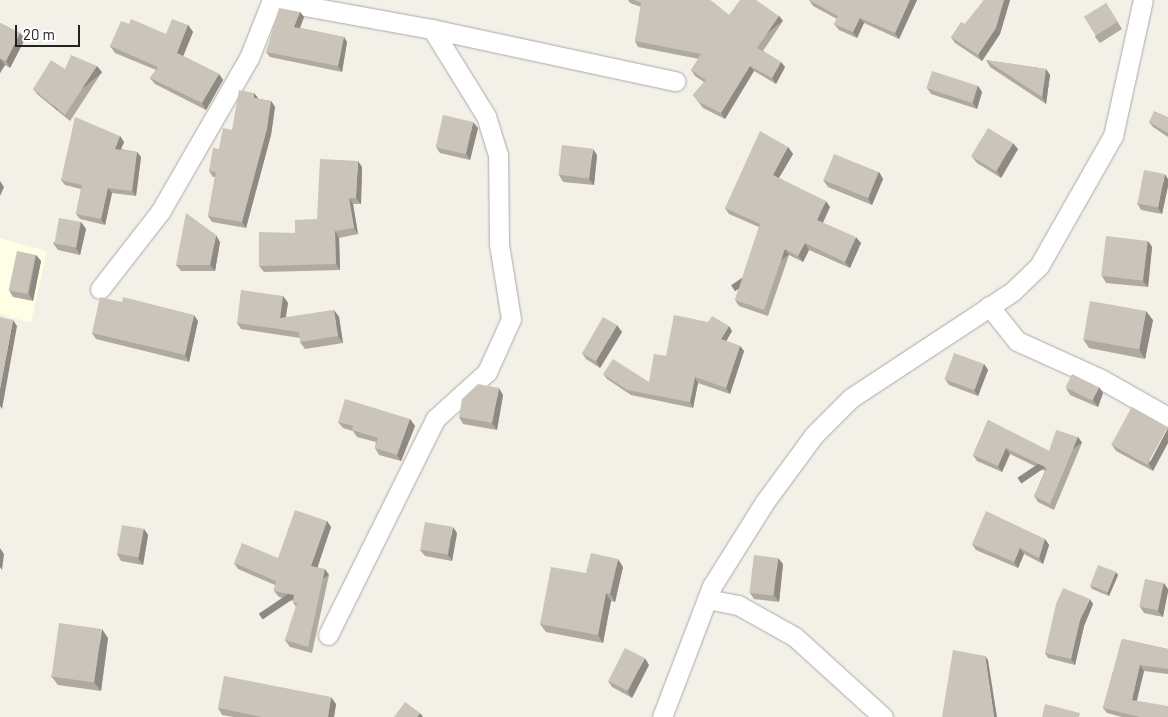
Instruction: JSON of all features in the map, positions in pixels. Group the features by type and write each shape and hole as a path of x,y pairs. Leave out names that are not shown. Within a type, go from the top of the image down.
{"street":[{"path":"100,289 160,212 175,187 249,58 272,0 432,29 675,81"},
{"path":"662,717 706,599 764,503 830,416 851,398 1013,291 1039,266 1113,136 1143,0"},
{"path":"328,635 435,419 488,372 511,319 500,244 498,155 486,116 432,29"},
{"path":"989,306 1017,341 1101,379 1168,417"},
{"path":"706,599 738,605 795,637 883,717"}],"shaded area":[{"path":"0,238 47,251 31,323 0,314"}],"building":[{"path":"634,0 710,0 729,15 740,0 756,0 779,16 757,48 781,62 772,78 750,66 721,113 699,102 693,95 706,80 691,70 701,54 635,41 641,3"},
{"path":"809,0 910,0 895,33 860,18 853,32 834,24 838,16"},
{"path":"984,0 1004,0 996,28 978,55 951,37 961,22 965,24"},
{"path":"1106,3 1118,22 1096,35 1084,17"},
{"path":"279,8 300,12 294,27 344,37 338,66 266,52"},
{"path":"131,19 166,34 172,19 188,25 177,53 219,74 202,103 150,78 158,67 110,46 121,21 129,24"},
{"path":"0,23 20,33 6,61 0,59"},
{"path":"71,55 97,66 65,115 33,89 51,60 65,69"},
{"path":"986,60 1046,69 1042,97"},
{"path":"932,71 978,86 972,103 926,88"},
{"path":"239,90 254,93 254,98 271,101 267,129 242,222 208,216 216,172 209,171 213,148 219,149 223,128 232,130"},
{"path":"1154,111 1168,117 1168,133 1149,122"},
{"path":"443,115 473,122 466,154 436,147"},
{"path":"75,117 120,136 115,149 137,152 132,191 108,188 101,219 76,214 82,185 61,180"},
{"path":"988,128 1013,143 996,171 971,156"},
{"path":"760,131 788,147 773,175 826,201 817,220 856,237 845,262 805,243 798,256 785,249 764,310 735,300 760,224 725,208"},
{"path":"562,145 593,149 589,179 558,175"},
{"path":"834,154 879,172 868,198 824,180"},
{"path":"320,159 358,161 356,198 349,198 354,228 335,231 336,264 259,266 259,232 295,233 295,220 317,219"},
{"path":"1144,170 1165,174 1158,207 1138,203"},
{"path":"186,213 216,235 210,265 176,265"},
{"path":"59,218 81,222 76,247 54,244"},
{"path":"1106,236 1148,241 1143,281 1101,276"},
{"path":"17,251 36,255 27,294 9,290"},
{"path":"241,290 283,296 280,318 334,310 338,336 300,342 299,332 237,323"},
{"path":"100,297 122,302 123,297 194,315 185,355 92,333"},
{"path":"1090,301 1146,311 1139,349 1083,339"},
{"path":"674,315 708,322 712,316 729,326 721,339 740,346 726,388 695,377 690,402 627,390 603,374 613,359 649,382 654,354 666,356"},
{"path":"0,317 13,320 0,389"},
{"path":"603,317 617,325 596,361 582,353"},
{"path":"954,353 984,364 974,390 944,379"},
{"path":"1072,374 1099,387 1092,401 1065,387"},
{"path":"478,384 499,388 492,423 459,417 462,399"},
{"path":"345,399 410,419 397,455 375,448 378,438 352,430 353,426 338,422"},
{"path":"1132,407 1168,427 1147,464 1111,445"},
{"path":"988,420 1049,451 1056,430 1078,437 1050,504 1034,496 1047,468 1006,448 998,466 973,455"},
{"path":"295,510 327,521 311,566 325,569 308,647 285,640 297,603 293,602 294,595 274,591 276,581 234,563 242,543 278,558"},
{"path":"986,511 1045,539 1039,558 1020,548 1014,562 972,544"},
{"path":"425,522 453,527 448,554 420,550"},
{"path":"122,525 144,529 139,557 117,554"},
{"path":"591,553 618,559 610,594 606,593 598,635 540,624 551,567 586,573"},
{"path":"754,555 778,558 773,596 749,593"},
{"path":"1098,565 1116,572 1108,592 1090,586"},
{"path":"1145,579 1164,583 1158,610 1139,606"},
{"path":"1063,588 1090,599 1080,620 1071,659 1045,653 1056,604"},
{"path":"59,623 102,629 94,682 51,676"},
{"path":"1122,639 1168,649 1168,669 1140,665 1132,700 1168,706 1168,717 1140,717 1103,708"},
{"path":"625,648 645,658 628,691 608,681"},
{"path":"953,650 985,656 994,717 942,717"},
{"path":"224,676 331,697 328,717 262,717 218,708"},
{"path":"405,702 420,713 417,717 394,717"},
{"path":"1045,704 1080,713 1079,717 1042,717"}]}
